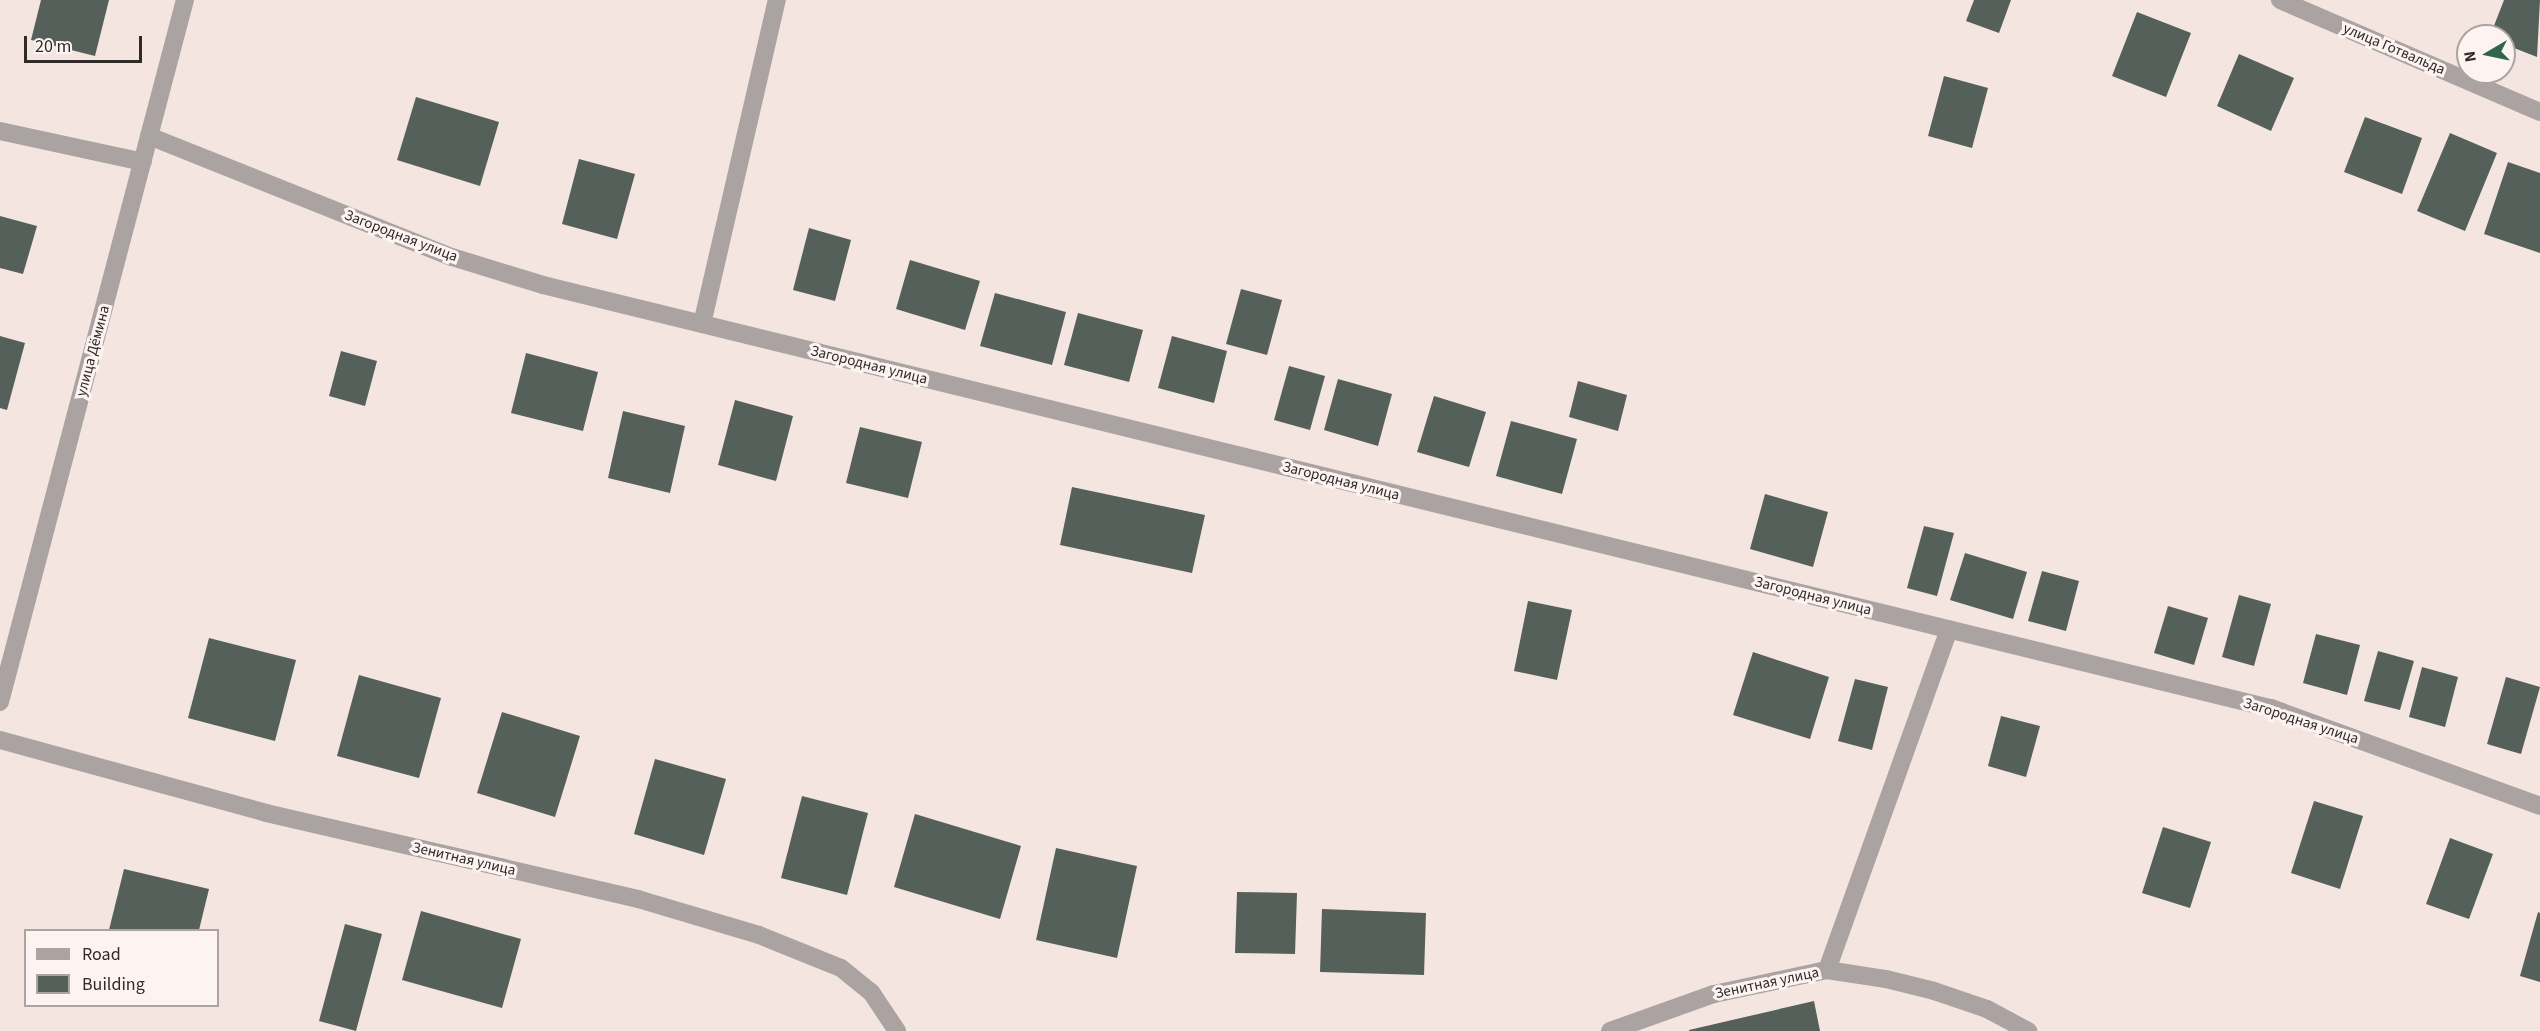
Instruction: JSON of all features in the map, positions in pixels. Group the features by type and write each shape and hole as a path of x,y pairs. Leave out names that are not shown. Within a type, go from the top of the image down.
{"street":[{"name":"улица Дёмина","path":"0,702 185,0"},
{"path":"702,324 777,0"},
{"name":"улица Готвальда","path":"2280,0 2540,112"},
{"path":"0,131 143,162"},
{"name":"Загородная улица","path":"149,136 452,257 543,285 2271,708 2540,806"},
{"path":"1827,970 1949,629"},
{"name":"Зенитная улица","path":"0,740 266,813 639,899 759,934 841,968 871,992 897,1031"},
{"name":"Зенитная улица","path":"1610,1031 1713,994 1827,970 1886,979 1934,991 1987,1010 2028,1031"}],"building":[{"path":"41,0 109,0 95,56 31,40"},
{"path":"1974,0 2011,0 1999,33 1966,21"},
{"path":"2504,0 2540,0 2537,57 2516,49 2516,24 2495,24"},
{"path":"2137,12 2191,33 2166,97 2112,76"},
{"path":"2239,54 2294,78 2271,131 2217,106"},
{"path":"1944,76 1988,88 1972,148 1928,136"},
{"path":"416,97 499,122 480,186 397,160"},
{"path":"2365,117 2422,138 2402,194 2344,172"},
{"path":"2450,133 2497,153 2465,231 2417,211"},
{"path":"579,159 635,174 617,239 562,224"},
{"path":"2508,162 2540,173 2540,253 2484,234"},
{"path":"0,216 37,226 23,274 0,268"},
{"path":"809,228 851,240 835,301 793,290"},
{"path":"910,260 980,281 965,330 896,309"},
{"path":"1241,289 1282,300 1267,355 1226,344"},
{"path":"995,293 1066,312 1052,365 980,346"},
{"path":"1078,313 1143,330 1129,382 1064,365"},
{"path":"0,336 25,343 7,410 0,408"},
{"path":"1172,336 1227,351 1214,403 1158,388"},
{"path":"341,351 377,361 365,406 329,396"},
{"path":"526,353 598,372 583,431 511,413"},
{"path":"1289,366 1325,376 1310,430 1274,420"},
{"path":"1338,379 1392,394 1378,446 1324,430"},
{"path":"1578,381 1627,395 1618,431 1569,417"},
{"path":"1434,396 1486,412 1469,467 1417,452"},
{"path":"735,400 793,416 776,481 718,465"},
{"path":"623,411 685,426 670,493 608,478"},
{"path":"1511,421 1577,439 1562,494 1496,476"},
{"path":"860,427 922,442 908,498 846,483"},
{"path":"1072,487 1205,515 1192,573 1060,545"},
{"path":"1765,494 1828,512 1813,567 1750,549"},
{"path":"1924,526 1954,533 1937,596 1907,588"},
{"path":"1965,553 2027,572 2013,619 1950,600"},
{"path":"2042,571 2079,581 2066,631 2028,621"},
{"path":"2239,595 2271,604 2254,666 2222,657"},
{"path":"1528,601 1572,610 1557,680 1514,671"},
{"path":"2168,606 2208,618 2194,665 2154,653"},
{"path":"2316,634 2360,645 2347,695 2303,683"},
{"path":"209,638 296,660 275,741 188,718"},
{"path":"2378,651 2414,661 2400,710 2364,701"},
{"path":"1753,652 1829,677 1810,739 1733,715"},
{"path":"2422,667 2458,677 2445,727 2409,717"},
{"path":"359,675 441,698 419,778 337,756"},
{"path":"2506,677 2540,687 2521,754 2487,744"},
{"path":"1855,679 1888,687 1872,750 1838,741"},
{"path":"502,712 580,736 555,817 477,793"},
{"path":"2001,716 2040,726 2026,777 1988,766"},
{"path":"655,759 726,779 704,855 634,834"},
{"path":"802,796 868,813 847,895 781,878"},
{"path":"2314,801 2363,816 2340,889 2291,873"},
{"path":"915,814 1021,846 1000,919 894,887"},
{"path":"2163,827 2211,842 2190,908 2142,893"},
{"path":"2450,838 2493,854 2469,919 2426,904"},
{"path":"1056,848 1137,866 1117,958 1036,940"},
{"path":"124,869 209,889 199,929 109,929"},
{"path":"1237,892 1297,893 1295,954 1235,953"},
{"path":"1322,909 1426,913 1424,975 1320,972"},
{"path":"421,911 521,939 502,1008 402,980"},
{"path":"2538,912 2540,913 2540,982 2520,976"},
{"path":"345,924 382,934 356,1031 319,1021"},
{"path":"1814,1001 1820,1031 1689,1031 1689,1030"}]}
